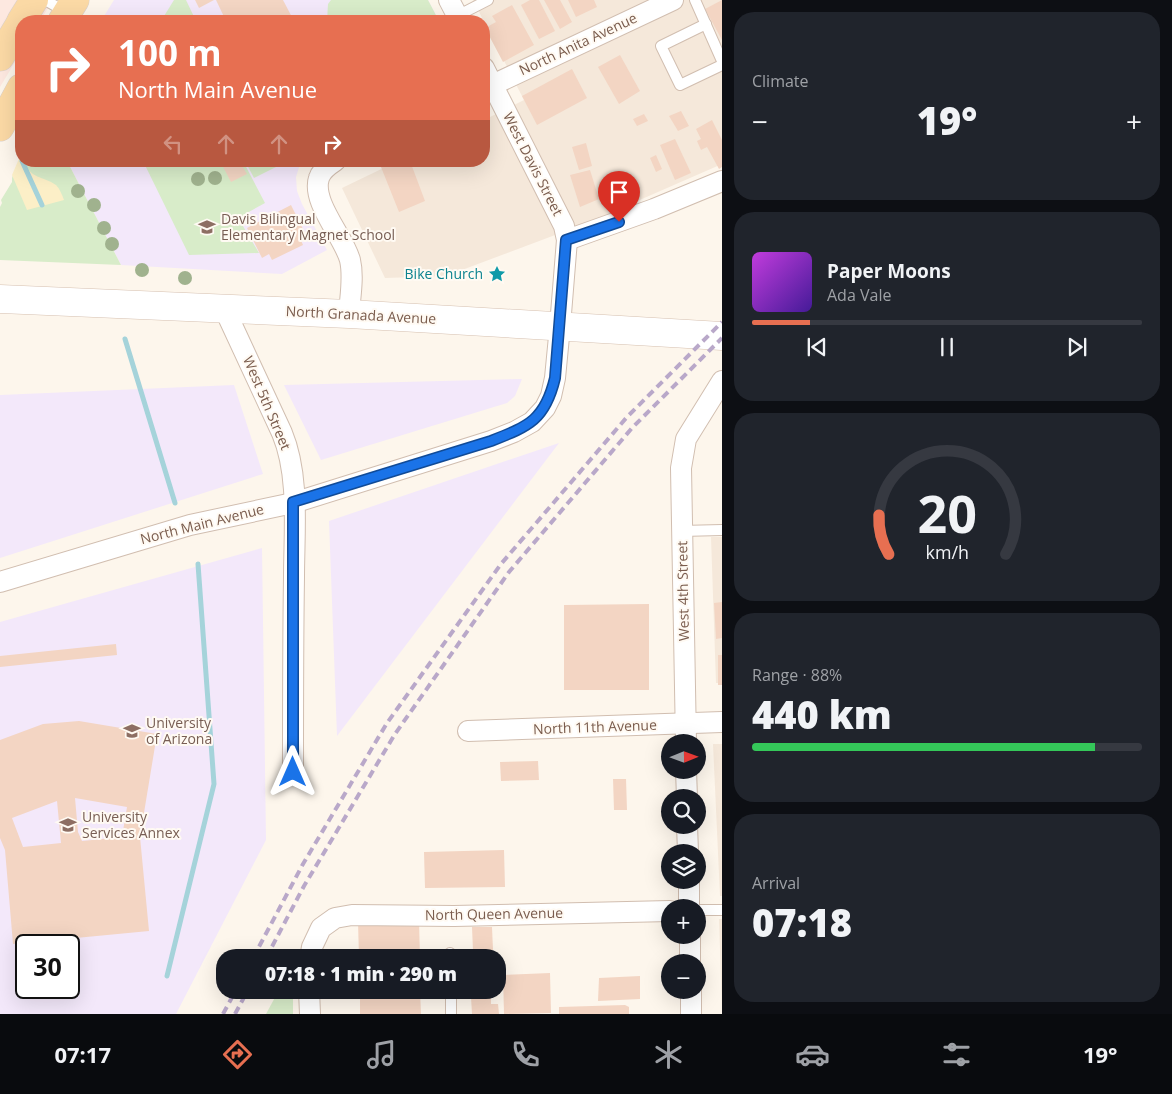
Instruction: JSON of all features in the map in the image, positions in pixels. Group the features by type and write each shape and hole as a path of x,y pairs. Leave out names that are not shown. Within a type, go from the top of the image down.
{"main road":[{"path":"25,15 34,0"},
{"path":"0,57 15,31"},
{"path":"0,127 15,99"},
{"name":"North Granada Avenue","path":"0,299 349,314 722,336"}],"street":[{"name":"North Anita Avenue","path":"490,79 673,0"},
{"name":"West Davis Street","path":"490,86 564,226 566,240 560,326 555,378 551,396 545,408 532,422 514,432 491,441"},
{"path":"327,167 319,178 318,190 322,203 350,258 349,314"},
{"path":"566,240 654,209 722,181"},
{"name":"West 5th Street","path":"224,308 289,452 293,502 293,772"},
{"name":"West 4th Street","path":"686,733 681,468 686,439 722,381"},
{"path":"686,439 722,406"},
{"name":"North Main Avenue","path":"0,582 190,525 293,502 491,441"},
{"name":"North 11th Avenue","path":"468,731 686,733 722,722"},
{"name":"North Queen Avenue","path":"312,949 321,928 335,918 352,915 454,916 661,911"},
{"path":"309,999 310,1014"},
{"path":"691,999 691,1014"}],"lane":[{"path":"455,12 488,0"},
{"path":"695,0 722,61"},
{"path":"706,24 661,46 680,85 722,65"},
{"path":"681,531 722,530"},
{"path":"706,910 722,910"},
{"path":"451,999 451,1014"}],"shaded area":[{"path":"0,0 53,0 44,15 15,15 15,62 0,87"},
{"path":"114,0 428,0 436,15 105,15"},
{"path":"473,0 722,0 722,164 587,223 446,276 385,278 342,188 386,167 490,167 490,117 524,100 490,33 490,15 481,15"},
{"name":"Davis Bilingual Elementary Magnet School","path":"70,167 299,167 296,177 297,191 327,250 282,274 121,265"},
{"path":"522,379 515,396 507,403 321,460 284,385"},
{"path":"234,385 263,474 0,558 0,395"},
{"path":"559,443 337,736 329,521"},
{"path":"711,537 722,537 722,683 716,683"},
{"name":"University of Arizona","path":"262,548 266,840 176,1014 0,1014 0,622"},
{"path":"713,744 722,744 722,896 720,896"},
{"path":"719,919 722,919 722,1014"}],"green space":[{"path":"174,0 186,0 193,15 165,15"},
{"path":"331,0 428,0 436,15 327,15 328,4"},
{"path":"19,167 70,167 121,265 0,260 1,200 12,182 12,175 13,178"},
{"path":"146,167 246,167 265,203 247,213 240,221 259,253 189,255"},
{"path":"248,167 276,167 254,178"},
{"path":"274,999 293,999 293,1014 266,1014"}],"sand":[{"path":"15,167 27,167 33,174 56,185 64,200 27,210 12,175"}],"building":[{"path":"195,0 214,0 199,8"},
{"path":"216,0 283,0 291,15 223,15"},
{"path":"530,0 539,0 555,31 539,39 521,5"},
{"path":"544,0 560,0 572,22 560,29"},
{"path":"568,0 594,0 597,7 576,17"},
{"path":"722,0 722,40 705,9"},
{"path":"512,5 534,45 503,62 490,37 490,25 496,22 492,16"},
{"path":"620,55 640,91 619,104 598,67"},
{"path":"572,69 587,98 537,125 522,96"},
{"path":"681,111 689,126 678,131 669,116"},
{"path":"644,114 648,121 637,126 633,119"},
{"path":"712,120 722,140 722,167 719,169 707,147 701,150 697,141 701,139 696,129"},
{"path":"675,139 691,173 675,180 660,145"},
{"path":"586,143 592,166 579,170 572,147"},
{"path":"656,155 662,169 656,172 650,158"},
{"path":"223,167 243,167 247,174 231,182"},
{"path":"381,167 412,167 425,201 399,212"},
{"path":"590,170 599,199 580,207 570,175"},
{"path":"607,179 616,201 609,204 599,182"},
{"path":"291,205 306,235 300,238 303,245 272,260 269,254 262,258 247,228"},
{"path":"722,602 722,638 716,639 714,603"},
{"path":"649,604 649,690 564,690 564,605"},
{"path":"116,644 117,655 0,667 0,656"},
{"path":"718,655 722,655 722,685 718,685"},
{"name":"University Services Annex","path":"79,721 157,734 140,837 149,931 80,938 80,934 15,934 15,944 13,944 5,850 0,838 0,740 43,724","holes":["75,798 127,807 122,837 82,841 78,832","57,801 61,843 23,847 12,818"]},
{"path":"538,761 539,780 501,781 500,762"},
{"path":"613,779 626,779 627,810 614,810"},
{"path":"504,850 505,887 425,888 424,852"},
{"path":"419,920 420,949 359,949 358,921"},
{"path":"472,927 492,927 493,949 473,949"},
{"path":"550,973 551,1013 504,1014 506,975"},
{"path":"640,976 640,999 598,1001 599,978"},
{"path":"360,999 420,999 421,1014 360,1014"},
{"path":"471,999 491,999 491,1004 498,1004 499,1014 472,1014"},
{"path":"625,1005 629,1007 629,1014 559,1014 559,1007"}],"waterway":[{"path":"25,167 42,205"},
{"path":"125,339 175,503"},
{"path":"167,976 214,784 198,564"}],"railway":[{"path":"258,949 303,864 387,723 501,564 627,417 722,322"},
{"path":"271,949 304,886 395,734 509,572 632,428 722,338"},
{"path":"223,1014 231,999"},
{"path":"235,1014 243,999"}],"place":[{"name":"Davis Bilingual Elementary Magnet School","path":"207,227"},
{"name":"Bike Church","path":"497,274"},
{"name":"University of Arizona","path":"132,731"},
{"name":"University Services Annex","path":"68,825"}],"route":[{"path":"293,772 293,502 491,441 514,432 532,422 545,408 551,396 555,378 566,240 619,222"}]}
